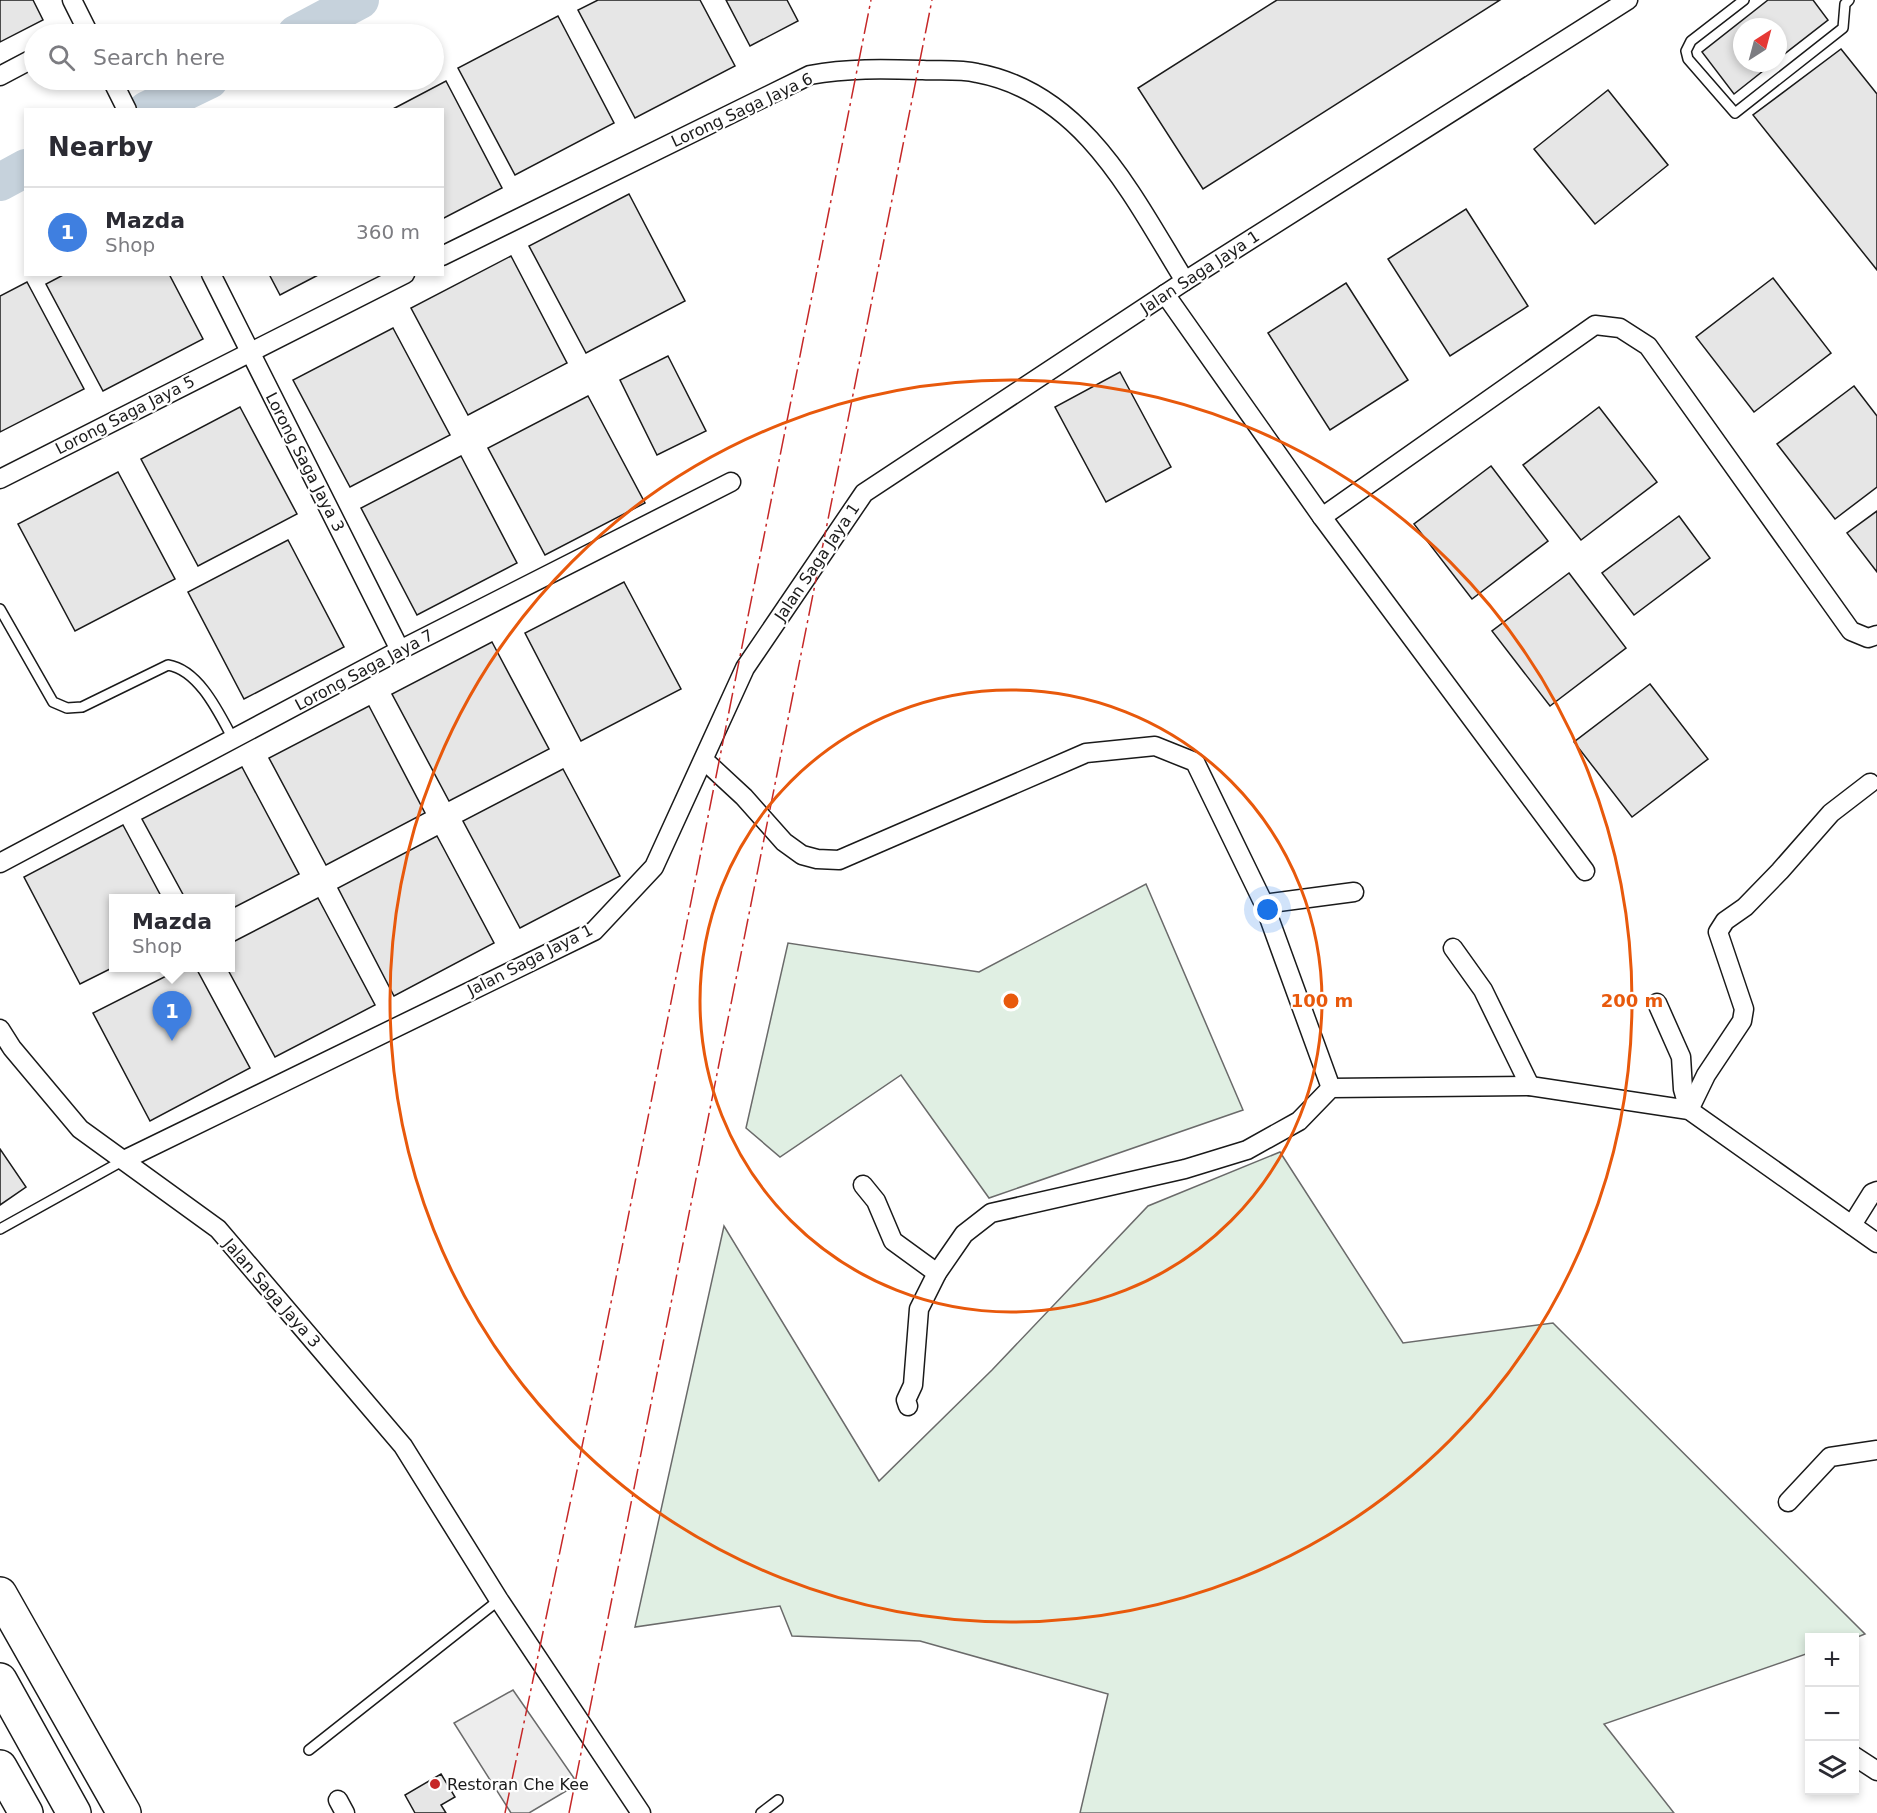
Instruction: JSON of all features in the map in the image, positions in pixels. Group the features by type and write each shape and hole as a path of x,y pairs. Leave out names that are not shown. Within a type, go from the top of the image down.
{"highway":[{"path":"0,1594 124,1813"},
{"path":"0,1680 74,1813"},
{"path":"0,1767 26,1813"}],"street":[{"path":"72,0 82,24"},
{"name":"Jalan Saga Jaya 1","path":"124,1160 594,931 654,867 745,668 864,493 1185,280 1628,0"},
{"path":"0,76 24,63"},
{"name":"Lorong Saga Jaya 6","path":"444,255 810,75 848,68 975,72 1006,80 1039,94 1077,126 1114,167 1185,280"},
{"path":"117,90 126,108"},
{"name":"Lorong Saga Jaya 3","path":"212,276 400,650"},
{"path":"249,351 401,276"},
{"path":"1165,294 1322,517 1585,871"},
{"path":"1322,517 1595,325 1620,328 1648,346 1851,630 1868,638 1877,635"},
{"name":"Lorong Saga Jaya 5","path":"0,479 249,351"},
{"name":"Lorong Saga Jaya 7","path":"0,863 400,650 732,482"},
{"path":"704,760 744,797 784,842 802,855 817,859 839,860 1086,753 1155,746 1195,762 1264,904 1331,1088"},
{"path":"1689,1110 1706,1075 1742,1022 1744,1009 1718,932 1725,921 1745,907 1780,871 1831,813 1870,783"},
{"path":"1264,904 1354,892"},
{"path":"1453,948 1489,1000 1530,1086"},
{"path":"1657,1003 1681,1057 1683,1089 1689,1110"},
{"name":"Jalan Saga Jaya 3","path":"0,1029 12,1048 80,1130 218,1229 395,1437 499,1600 641,1813"},
{"path":"908,1406 906,1400 913,1385 920,1309 937,1273 964,1234 991,1213 1185,1169 1247,1150 1299,1121 1331,1088 1530,1086 1689,1110 1877,1243"},
{"path":"863,1185 876,1201 893,1241 937,1273"},
{"path":"1852,1226 1872,1193 1877,1191"},
{"path":"1788,1502 1830,1457 1877,1450"},
{"path":"1859,1759 1877,1772"}],"lane":[{"path":"1744,0 1691,41 1686,51 1688,59 1735,113 1844,28 1845,4 1849,0"},
{"path":"0,609 52,702 67,708 82,707 168,665 178,667 187,672 218,711 233,739"},
{"path":"0,1229 124,1160"},
{"path":"309,1750 499,1600"},
{"path":"761,1813 778,1800"}],"green space":[{"path":"1146,884 1243,1110 989,1198 901,1075 780,1157 746,1128 788,943 979,972"},
{"path":"1280,1152 1403,1343 1553,1323 1865,1634 1859,1636 1859,1633 1805,1633 1805,1654 1604,1724 1674,1813 1080,1813 1108,1694 920,1641 792,1636 780,1606 635,1627 724,1226 879,1481 992,1370 1148,1206"}],"shaded area":[{"path":"513,1690 578,1784 529,1813 511,1813 454,1723"}],"building":[{"path":"0,0 33,0 43,20 35,24 24,24 24,30 0,42"},
{"path":"598,0 700,0 735,66 635,118 578,10"},
{"path":"726,0 787,0 798,21 750,46"},
{"path":"1277,0 1500,0 1203,189 1138,88"},
{"path":"1768,0 1813,0 1828,20 1787,52 1787,18 1745,18"},
{"path":"558,16 614,123 515,175 458,68"},
{"path":"1733,28 1733,72 1762,72 1734,94 1702,52"},
{"path":"1841,49 1877,94 1877,270 1753,115"},
{"path":"446,81 502,188 444,218 444,108 395,108 429,90 444,90"},
{"path":"1608,90 1668,165 1595,224 1534,149"},
{"path":"629,194 685,301 586,353 529,246"},
{"path":"1466,209 1528,306 1450,356 1388,259"},
{"path":"511,256 567,363 468,415 411,308"},
{"path":"61,276 170,276 203,339 103,391 46,284"},
{"path":"270,276 316,276 280,295"},
{"path":"1773,278 1831,353 1754,412 1696,337"},
{"path":"27,282 84,389 0,432 0,296"},
{"path":"1346,283 1408,380 1330,430 1268,333"},
{"path":"393,328 450,435 350,487 293,380"},
{"path":"668,356 706,431 657,455 620,380"},
{"path":"1120,372 1171,467 1106,502 1055,407"},
{"path":"1854,386 1877,416 1877,487 1835,519 1777,444"},
{"path":"588,396 645,503 545,555 488,448"},
{"path":"240,407 297,514 198,566 141,459"},
{"path":"1599,407 1657,482 1581,540 1523,465"},
{"path":"461,456 517,563 417,615 361,508"},
{"path":"1491,466 1548,541 1472,599 1414,524"},
{"path":"118,472 175,579 75,631 18,524"},
{"path":"1877,511 1877,572 1847,533"},
{"path":"1679,516 1710,558 1634,615 1602,573"},
{"path":"288,540 344,647 244,699 188,592"},
{"path":"1569,573 1626,648 1550,706 1492,631"},
{"path":"624,582 681,689 581,741 525,633"},
{"path":"492,642 549,749 449,801 392,694"},
{"path":"1650,684 1708,759 1632,817 1574,742"},
{"path":"369,706 425,813 326,865 269,758"},
{"path":"242,767 299,874 235,907 235,894 183,894 142,819"},
{"path":"563,769 620,876 520,928 463,821"},
{"path":"123,825 160,894 109,894 109,970 80,984 24,877"},
{"path":"437,836 494,943 394,996 338,888"},
{"path":"318,898 375,1005 275,1057 229,972 235,972 235,941"},
{"path":"174,972 198,972 250,1068 150,1121 93,1013"},
{"path":"0,1149 26,1187 0,1205"},
{"name":"Restoran Che Kee","path":"441,1774 455,1797 441,1805 446,1813 415,1813 405,1795"}],"waterway":[{"path":"315,24 360,0"},
{"path":"151,108 188,90"},
{"path":"0,182 24,169"}],"power":[{"path":"505,1813 588,1418 871,0"},
{"path":"569,1813 932,0"}],"place":[{"name":"Mazda","path":"172,1041"},
{"name":"Restoran Che Kee","path":"435,1784"}]}
